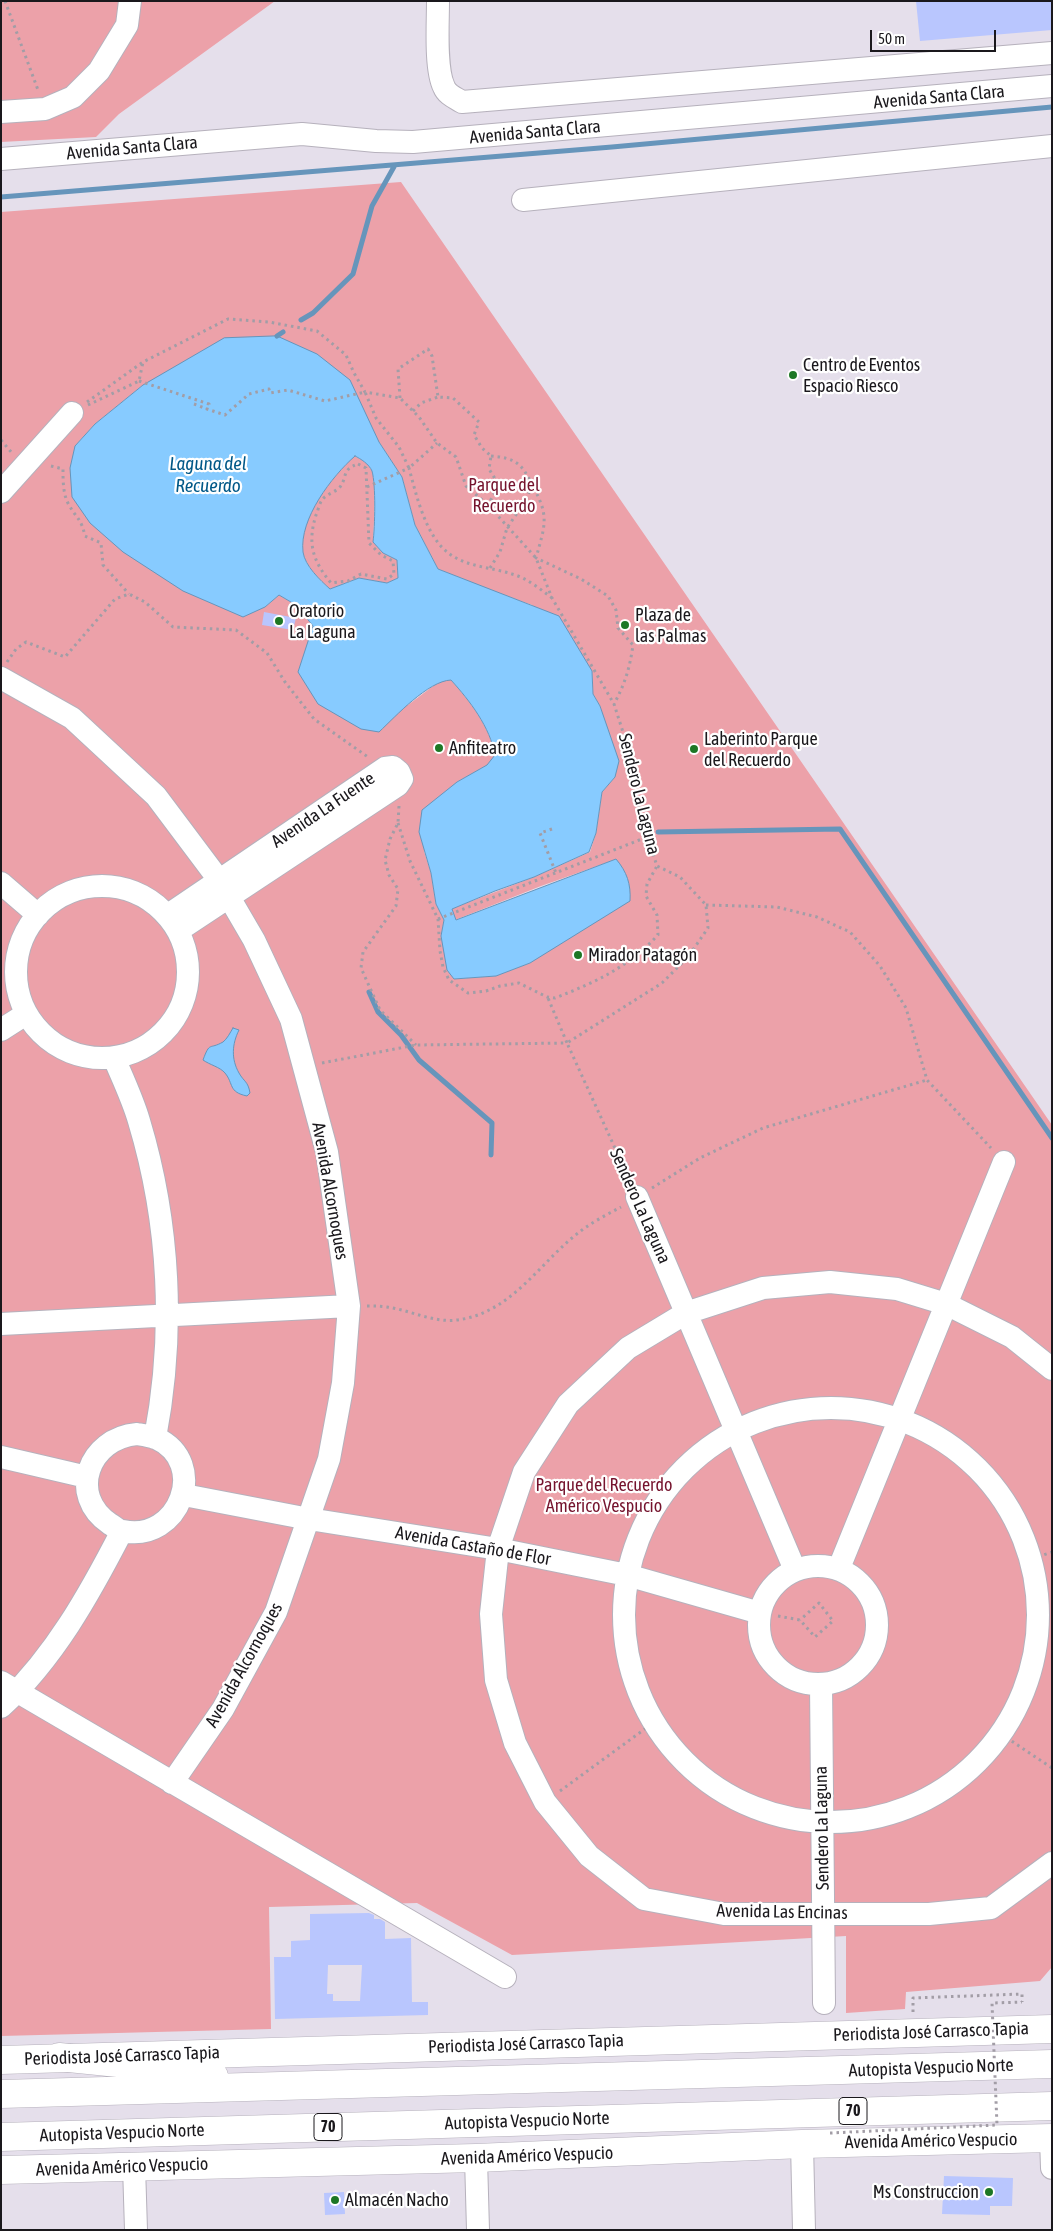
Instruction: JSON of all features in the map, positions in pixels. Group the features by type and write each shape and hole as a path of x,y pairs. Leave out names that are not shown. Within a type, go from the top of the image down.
{"main road":[{"name":"Periodista José Carrasco Tapia","path":"1,2060 1052,2029"},
{"path":"59,2058 128,2064 282,2087"},
{"name":"Autopista Vespucio Norte","path":"1,2094 1052,2064"},
{"name":"Autopista Vespucio Norte","path":"1,2137 1052,2106"},
{"name":"Avenida Américo Vespucio","path":"1,2170 476,2158 802,2144 1051,2138"}],"street":[{"path":"1,112 45,109 73,97 99,71 127,25 130,1"},
{"path":"438,1 440,70 444,88 448,94 462,102 1052,53"},
{"name":"Avenida Santa Clara","path":"7,160 302,134 376,141 413,142 1052,86"},
{"path":"523,200 1052,146"},
{"path":"1,492 72,413"},
{"name":"Avenida Alcornoques","path":"4,671 72,718 156,796 224,889 254,940 291,1018 326,1152 349,1306 343,1383 329,1459 276,1612 223,1709 172,1784"},
{"name":"Avenida La Fuente","path":"173,923 392,776"},
{"path":"1,883 38,915"},
{"path":"107,886 133,891 155,904 173,923 186,950 188,979 180,1008 164,1032 140,1052 114,1058 88,1058 63,1050 42,1035 26,1014 17,989 16,962 23,937 38,915 58,898 82,888 107,886"},
{"path":"1,1030 26,1014"},
{"path":"114,1058 139,1120 154,1179 162,1240 168,1316 163,1395 155,1438"},
{"path":"840,1568 1004,1162"},
{"name":"Sendero La Laguna","path":"637,1197 795,1570"},
{"name":"Avenida Las Encinas","path":"1052,1369 1012,1338 946,1304 897,1289 830,1282 763,1288 686,1313 628,1348 568,1404 524,1472 498,1549 491,1614 496,1680 515,1743 545,1802 589,1856 644,1899 724,1914 929,1914 991,1908 1052,1863"},
{"path":"1,1324 349,1306"},
{"path":"832,1407 874,1411 900,1418 966,1456 1006,1502 1042,1556 1039,1620 1036,1637 1028,1679 1001,1734 969,1770 931,1797 886,1815 822,1829 733,1798 688,1766 653,1723 636,1689 626,1652 623,1613 627,1575 639,1536 658,1500 684,1469 715,1443 736,1430 790,1411 832,1407"},
{"path":"137,1434 155,1438 168,1446 178,1458 184,1473 184,1495 171,1517 158,1526 143,1531 122,1532 102,1519 94,1508 89,1495 87,1477 98,1452 109,1442 124,1436 137,1434"},
{"path":"1,1457 87,1477"},
{"name":"Avenida Castaño de Flor","path":"184,1495 309,1519 498,1549 627,1575 760,1613"},
{"path":"122,1532 99,1576 63,1636 6,1694 172,1784 505,1977"},
{"path":"811,1566 840,1568 859,1581 871,1597 877,1616 877,1636 870,1654 858,1670 841,1680 821,1684 804,1683 786,1676 773,1664 763,1648 759,1631 760,1613 767,1595 779,1580 795,1570 811,1566"},
{"name":"Sendero La Laguna","path":"821,1684 824,2003"},
{"path":"1051,2138 1052,2168"},
{"path":"802,2144 804,2230"},
{"path":"476,2158 478,2230"},
{"path":"134,2166 136,2230"}],"path":[{"path":"6,1 45,109"},
{"path":"72,413 142,362 228,319 270,322 317,330 346,355 354,373 366,392 376,418 399,447 409,468 421,509 434,536 447,552 473,565 514,574 536,586 552,598"},
{"path":"194,404 225,416 250,394 269,389 270,393 288,390 325,401 366,392 400,398 398,369 428,348 432,356 438,397"},
{"path":"139,381 142,362"},
{"path":"72,413 139,381 209,404 207,409"},
{"path":"413,411 421,403 438,397 453,398 479,422 474,435 482,448 491,456 516,461 527,474 542,502 546,522 536,558 597,588 608,596 616,610 618,628 633,645 630,667 623,688 614,704"},
{"name":"Sendero La Laguna","path":"400,398 413,411 437,443 456,457 466,486 488,505 536,558 552,598 614,704 631,757 640,814 657,866 680,877 706,905"},
{"path":"367,487 409,468 437,443"},
{"path":"488,505 499,486 489,469 491,456"},
{"path":"358,464 366,468 367,487 370,544 381,555 393,561 394,574 387,579 361,574 348,581 331,583 319,568 311,547 313,526 322,500 341,486 344,474 350,466 358,464"},
{"path":"23,468 51,466 63,469 63,484 68,504 81,521 85,536 101,543 103,565 129,594 144,602 173,627 236,630 267,652 285,682 314,718 392,776 398,823 410,861 438,919 443,967 449,980 457,987 468,993 486,991 500,986 519,983 548,997 555,998 614,973 641,953 658,934 657,915 646,896 647,884 657,866"},
{"path":"490,568 500,552 507,528 526,500 532,485"},
{"path":"4,671 16,649 26,642 65,657 116,599 129,594"},
{"path":"398,823 390,839 385,860 390,875 398,889 396,906 364,952 361,968 380,1010 415,1045"},
{"path":"552,829 540,833 556,873"},
{"path":"438,919 647,837"},
{"path":"304,1066 415,1045 567,1043 662,983 688,957 708,928 706,905 776,907 817,917 850,932 880,966 906,1008 927,1080 1004,1162"},
{"name":"Sendero La Laguna","path":"548,997 637,1197"},
{"path":"349,1306 387,1307 433,1319 457,1320 478,1315 516,1294 581,1230 700,1158 763,1128 927,1080"},
{"path":"760,1613 800,1620 815,1637 833,1621 818,1603 800,1620"},
{"path":"545,1802 653,1723"},
{"path":"1001,1734 1052,1768"},
{"path":"830,2133 997,2125 992,2003 1022,2002 1022,1994 913,1998"}],"green space":[{"path":"1,1 275,1 119,114 96,137 1,142"},
{"name":"Parque del Recuerdo Américo Vespucio","path":"401,182 1052,1125 1052,1967 1040,1981 906,1992 905,2009 846,2013 846,1936 512,1955 417,1903 269,1907 271,2029 1,2036 1,212","holes":["143,385 379,442 402,477 415,525 438,569 486,589 532,605 592,671 593,694 600,706 615,777 602,792 596,833 590,852 534,877 451,909 455,920 541,886 617,859 530,963 495,976 454,979 441,936 444,920 436,904 431,873 424,851 457,782 488,765 495,755 489,734 465,697 451,680 441,680 408,705 313,626 296,605 279,595 265,607 75,446 95,424"]},
{"path":"354,456 371,468 374,495 373,542 383,553 397,560 398,578 387,583 359,578 330,589 314,572 304,557 303,539 306,525 318,499 336,475"}],"water":[{"name":"Laguna del Recuerdo","path":"277,336 317,354 350,380 379,442 402,477 415,525 438,569 559,616 592,671 593,694 600,706 619,761 615,777 602,792 596,833 589,852 534,877 452,909 456,920 616,859 628,879 630,901 530,963 496,976 454,979 447,970 441,936 444,920 436,904 431,873 419,832 422,810 457,782 487,765 495,755 489,734 484,725 451,680 432,686 403,709 379,732 361,729 318,704 298,672 313,626 296,605 279,595 265,607 243,617 183,591 123,552 90,523 72,497 70,468 75,446 95,424 143,385 224,338","holes":["355,456 365,462 372,471 375,506 373,542 383,553 397,560 398,578 387,583 359,578 330,589 314,572 304,557 303,539 312,512 327,486"]},
{"path":"233,1028 239,1030 234,1046 234,1057 236,1068 248,1086 250,1093 247,1096 234,1090 223,1071 203,1060 207,1050 223,1042"}],"building":[{"path":"916,1 1052,1 1052,30 920,41"},
{"name":"Oratorio La Laguna","path":"264,612 296,618 293,630 262,625"},
{"path":"369,1913 374,1915 374,1919 380,1919 385,1922 385,1939 411,1938 412,2002 428,2002 428,2015 275,2019 274,1957 291,1957 291,1941 310,1940 310,1914","holes":["328,1965 362,1965 360,2001 333,2001 333,1994 327,1994"]},
{"name":"Ms Construccion","path":"944,2176 1013,2178 1012,2206 990,2206 990,2215 942,2214"},
{"path":"344,2192 345,2214 325,2215 324,2193"}],"waterway":[{"path":"1,197 612,147 1052,107"},
{"path":"301,320 313,313 353,274 372,206 395,165"},
{"path":"277,336 283,332"},
{"path":"658,832 840,829 1052,1138"},
{"path":"369,992 378,1012 401,1035 419,1060 492,1123 491,1155"}],"place":[{"name":"Centro de Eventos Espacio Riesco","path":"793,375"},
{"name":"Oratorio La Laguna","path":"279,621"},
{"name":"Plaza de las Palmas","path":"625,625"},
{"name":"Anfiteatro","path":"439,748"},
{"name":"Laberinto Parque del Recuerdo","path":"694,749"},
{"name":"Mirador Patagón","path":"578,955"},
{"name":"Ms Construccion","path":"989,2192"},
{"name":"Almacén Nacho","path":"335,2200"}],"park label":[{"name":"Parque del Recuerdo","path":"504,495"}]}
